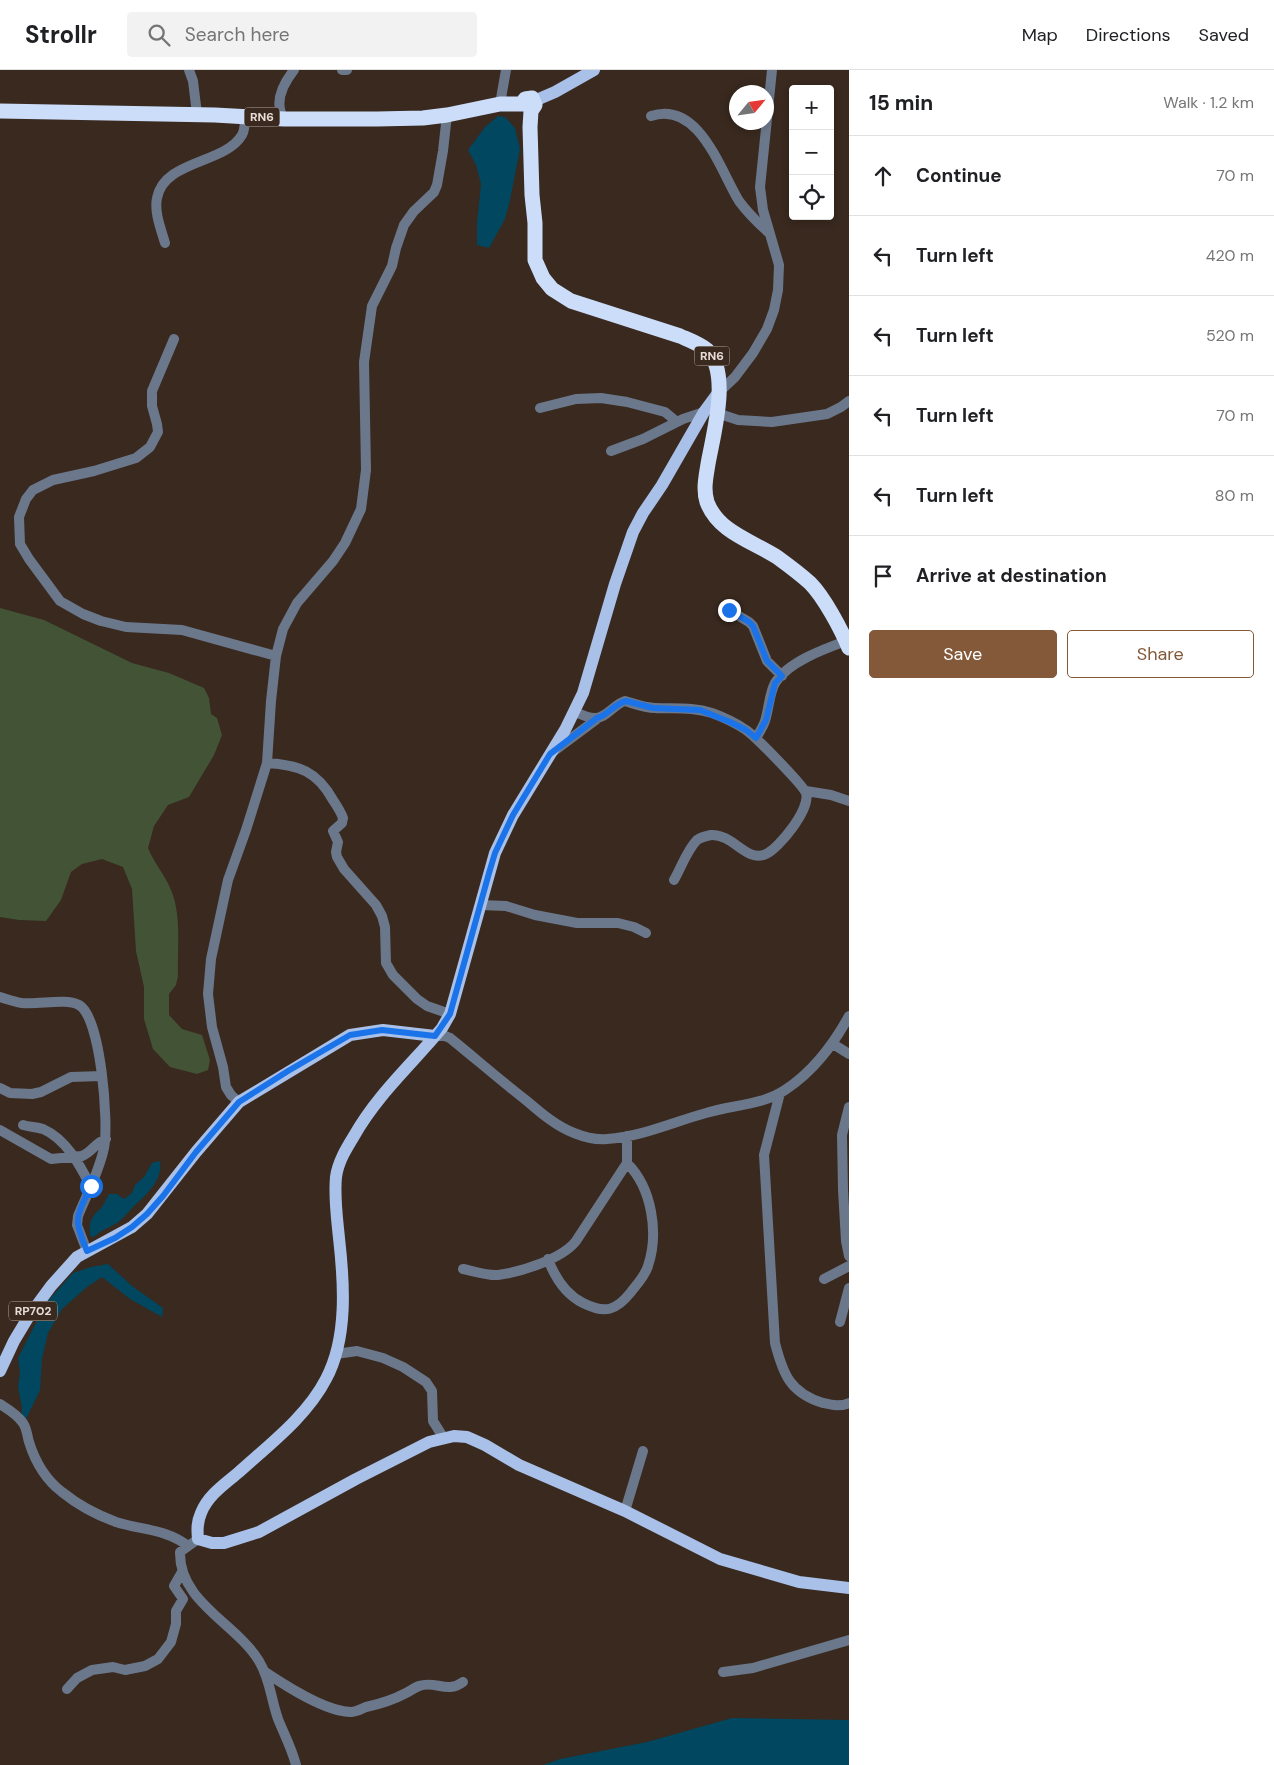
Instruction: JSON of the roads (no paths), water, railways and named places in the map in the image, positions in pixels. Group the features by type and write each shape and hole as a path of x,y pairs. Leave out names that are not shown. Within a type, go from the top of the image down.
{"highway":[{"name":"RN6","path":"0,111 197,114 284,119 413,118 447,115 500,104 529,105 535,260 543,278 552,289 571,301 680,336 707,350 715,360 720,376 718,393 710,413 704,489 711,511 729,530 777,557 809,583 818,594 848,645"}],"main road":[{"path":"529,105 594,70"},
{"path":"710,413 643,512 633,532 575,712 513,815 493,860 450,1014 435,1036 368,1111 341,1160 336,1177 336,1196 343,1274 343,1299 341,1327 336,1354 329,1374 319,1393 303,1412 213,1494 201,1512 193,1542 224,1543 259,1532 356,1479 430,1442 454,1436 467,1437 485,1445 519,1465 625,1511 720,1559 799,1582 849,1588"},
{"name":"RP702","path":"0,1371 14,1341 29,1316 63,1273 78,1257 115,1238 147,1214 239,1102 350,1035 382,1030 435,1036"}],"street":[{"path":"188,70 193,82 197,114"},
{"path":"284,119 280,112 279,100 294,70"},
{"path":"342,70 347,70"},
{"path":"718,393 735,377 753,353 767,329 774,310 778,290 780,270 762,210 760,180 765,154 772,70"},
{"path":"500,104 508,71"},
{"path":"651,116 660,113 672,113 685,120 697,131 709,144 719,160 725,176 741,204 769,233"},
{"path":"239,1102 230,1095 226,1087 221,1058 212,1027 208,994 210,968 228,880 267,763 276,656 283,629 297,603 333,561 354,528 361,509 366,470 364,362 372,306 392,266 404,225 414,211 434,192 437,185 447,115"},
{"path":"165,243 156,199 161,186 177,172 216,155 234,144 243,133 245,116"},
{"path":"174,339 152,391 152,406 158,432 150,447 136,458 94,471 52,480 33,490 26,499 19,516 20,544 60,601 83,614 126,627 182,630 276,656"},
{"path":"540,408 576,399 601,398 627,402 665,412 677,422"},
{"path":"611,451 643,439 677,422 710,413 738,420 772,422 827,414 841,407 849,400"},
{"path":"729,610 753,626 767,661 782,676"},
{"path":"756,738 766,720 775,683 798,663 812,655 848,645"},
{"path":"550,754 621,702 626,701 653,708 689,708 714,714 746,730 756,738 806,792 807,797 803,810 790,831 767,854 761,856 745,853 734,842 719,835 703,837 694,845 674,880"},
{"path":"575,712 597,718"},
{"path":"267,763 304,769 323,784 343,818 342,823 333,829 338,842 336,849 337,857 358,888 376,905 384,922 386,963 389,970 417,999 427,1006 450,1014"},
{"path":"806,792 831,795 849,801"},
{"path":"480,905 506,906 535,916 577,923 618,923 634,926 646,933"},
{"path":"0,997 22,1003 71,1002 83,1008 92,1025 98,1046 106,1118 106,1139 100,1165 78,1216 77,1225 87,1251"},
{"path":"435,1036 450,1038 548,1119 565,1129 593,1139 606,1140 759,1101 780,1093 802,1077 822,1058 833,1044 849,1016"},
{"path":"833,1044 849,1054"},
{"path":"0,1088 10,1093 32,1094 41,1092 71,1077 101,1076"},
{"path":"780,1093 766,1145 764,1164 775,1343 784,1373 796,1390 807,1398 833,1405 849,1403"},
{"path":"849,1107 842,1135 843,1190 846,1241 849,1256"},
{"path":"23,1126 39,1128 61,1141 74,1157 91,1186"},
{"path":"0,1130 51,1159 86,1154 98,1143 106,1139"},
{"path":"464,1269 497,1275 526,1268 564,1253 576,1241 627,1162 627,1136"},
{"path":"548,1260 552,1272 562,1286 588,1306 612,1310 626,1298 648,1268 652,1229 651,1211 646,1192 627,1162"},
{"path":"824,1278 849,1266"},
{"path":"840,1322 849,1288"},
{"path":"336,1354 357,1351 383,1358 403,1367 426,1382 432,1391 434,1421 443,1438"},
{"path":"0,1404 17,1416 24,1425 40,1466 51,1482 62,1492 100,1515 116,1522 193,1542"},
{"path":"625,1511 643,1451"},
{"path":"193,1542 180,1552 182,1572 197,1598 258,1659 265,1672 277,1716 296,1765"},
{"path":"67,1689 77,1678 92,1670 113,1667 125,1670 145,1666 158,1659 168,1647 174,1635 176,1611 183,1599 174,1586 182,1572"},
{"path":"723,1672 753,1668 849,1640"},
{"path":"265,1672 314,1700 332,1708 352,1712 379,1705 418,1686 429,1684 454,1688 463,1682"}],"water":[{"path":"498,116 505,117 515,128 520,149 505,219 489,248 477,245 481,184 476,165 468,150 485,127"},
{"path":"160,1161 157,1180 149,1191 114,1225 94,1237 90,1236 91,1220 102,1207 109,1194 117,1194 124,1199 132,1193 135,1185 144,1177 152,1163"},
{"path":"108,1264 132,1286 163,1308 162,1317 130,1299 102,1277 87,1287 62,1309 48,1333 42,1359 40,1390 26,1419 21,1417 18,1358 46,1303 73,1273"},
{"path":"732,1718 849,1720 849,1765 543,1765 560,1759 647,1742"}]}
